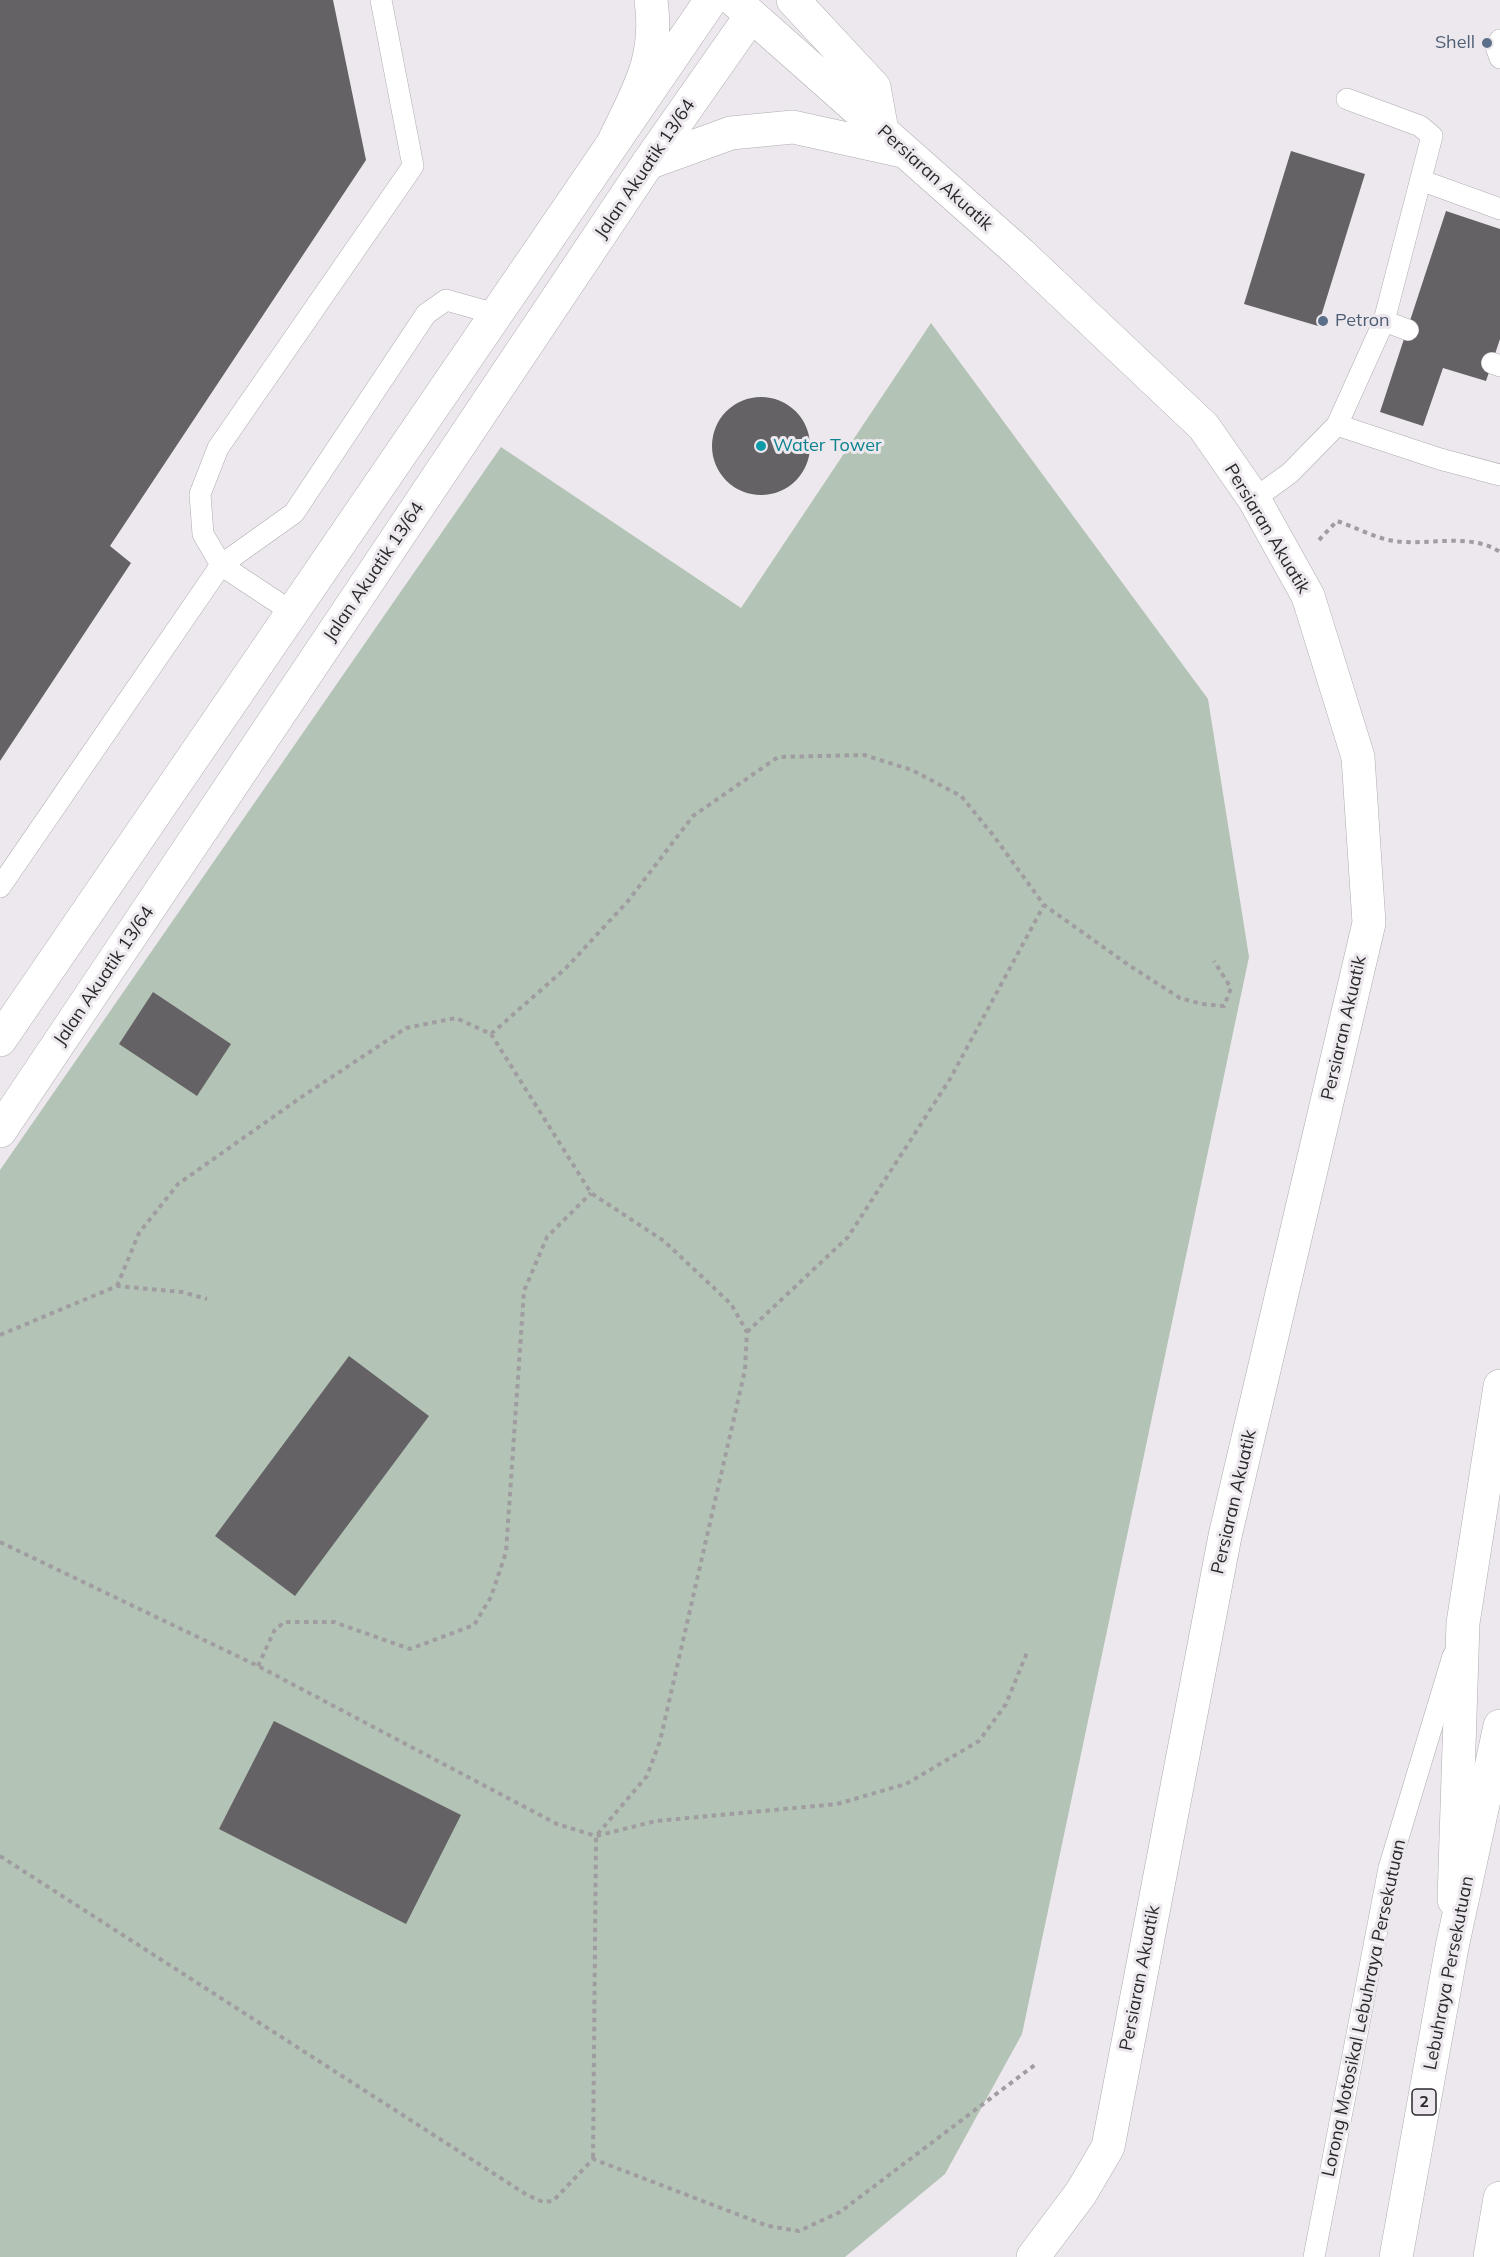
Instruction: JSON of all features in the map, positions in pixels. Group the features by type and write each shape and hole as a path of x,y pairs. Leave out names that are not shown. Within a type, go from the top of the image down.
{"main road":[{"path":"615,139 648,71 654,22 651,0"},
{"path":"0,1041 711,0"},
{"path":"648,164 731,133 793,127 893,141 874,87 793,0"},
{"name":"Persiaran Akuatik","path":"743,8 1021,254 1204,428 1254,499 1308,596 1358,757 1369,923 1225,1536 1108,2147 1081,2193 1033,2257"},
{"name":"Jalan Akuatik 13/64","path":"0,1131 648,164 743,8"},
{"path":"1452,1947 1462,1623 1500,1386"},
{"name":"Lebuhraya Persekutuan","path":"1396,2257 1452,1947 1500,1726"},
{"path":"1490,2257 1500,2198"}],"lane":[{"path":"292,612 221,565 204,534 200,494 218,448 413,166 381,0"},
{"path":"1500,40 1496,47 1500,58"},
{"path":"1254,499 1284,479 1337,426 1384,321 1423,181 1432,136 1420,126 1347,99"},
{"path":"1423,181 1500,209"},
{"path":"0,887 221,565 294,513 426,314 446,300 496,314"},
{"path":"1384,321 1408,330"},
{"path":"1337,426 1440,459 1500,474"},
{"name":"Lorong Motosikal Lebuhraya Persekutuan","path":"1314,2257 1389,1868 1462,1623"}],"path":[{"path":"1293,568 1337,521 1394,541 1460,541 1494,548 1500,552"},
{"path":"491,1034 566,968 628,901 693,816 778,757 864,755 912,770 961,796 993,835 1044,905 1130,966 1180,998 1202,1004 1224,1006 1231,988 1214,961"},
{"path":"747,1332 848,1237 950,1079 1044,905"},
{"path":"0,1856 527,2195 543,2202 553,2200 593,2158 596,1836 647,1776 660,1741 745,1370 747,1332 731,1304 663,1241 591,1193 491,1034 456,1018 406,1028 300,1098 178,1184 139,1233 117,1286"},
{"path":"258,1666 274,1631 284,1622 334,1622 410,1649 474,1626 491,1597 506,1552 524,1291 547,1238 591,1193"},
{"path":"0,1335 117,1286 182,1292 207,1299"},
{"path":"0,1542 258,1666 557,1824 596,1836 656,1821 837,1804 906,1784 980,1741 1006,1704 1028,1650"},
{"path":"593,2158 768,2226 799,2231 840,2212 1036,2064"}],"green space":[{"path":"931,323 1208,699 1249,957 1022,2034 945,2174 845,2257 0,2257 0,1170 501,447 741,608"}],"building":[{"path":"0,0 333,0 366,160 110,546 131,563 0,761"},
{"path":"1291,151 1365,174 1318,326 1244,304"},
{"path":"1446,211 1500,229 1500,339 1486,381 1443,368 1423,426 1380,412"},
{"name":"Water Tower","path":"761,397 780,401 795,412 806,427 810,446 806,465 795,480 780,491 761,495 742,491 727,480 716,465 712,446 716,427 727,412 742,401"},
{"path":"153,992 231,1044 197,1096 119,1044"},
{"path":"349,1356 429,1416 295,1596 215,1536"},
{"path":"274,1721 461,1815 406,1924 219,1829"}],"place":[{"name":"Shell","path":"1487,43"},
{"name":"Petron","path":"1323,321"},
{"name":"Water Tower","path":"761,446"}]}
